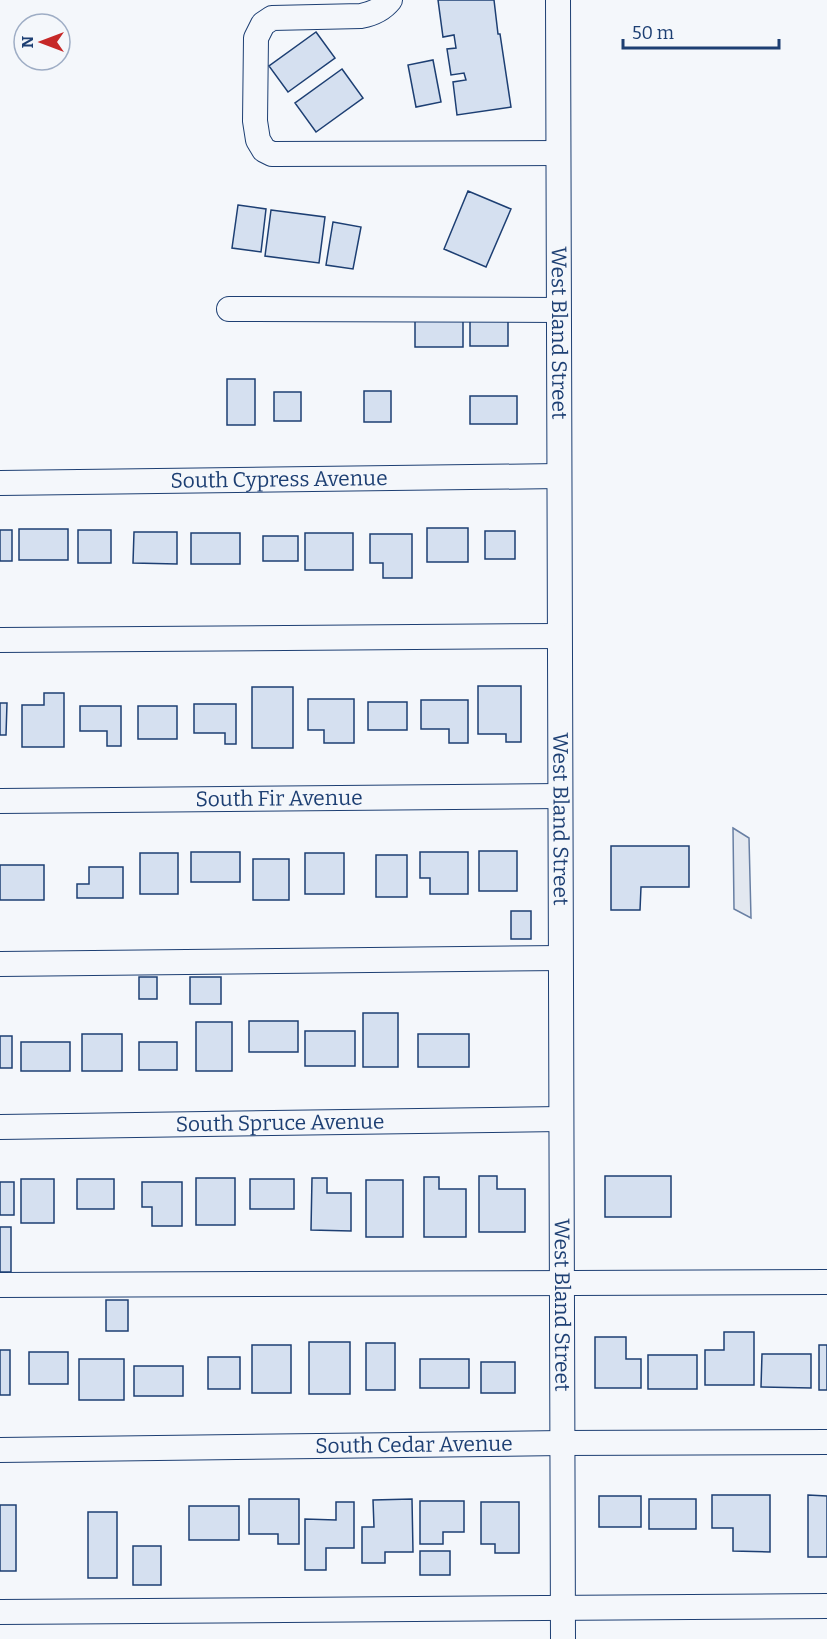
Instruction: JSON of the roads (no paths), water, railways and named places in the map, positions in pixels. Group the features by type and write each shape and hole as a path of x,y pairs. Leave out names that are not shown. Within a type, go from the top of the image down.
{"street":[{"path":"390,0 373,14 272,18 263,24 256,38 255,121 258,140 264,150 272,154 558,153"},
{"name":"West Bland Street","path":"558,0 563,1639"},
{"path":"229,309 558,310"},
{"name":"South Cypress Avenue","path":"0,483 559,476"},
{"path":"0,640 559,636"},
{"name":"South Fir Avenue","path":"0,801 559,796"},
{"path":"0,964 560,958"},
{"name":"South Spruce Avenue","path":"0,1127 560,1119"},
{"path":"0,1285 827,1282"},
{"name":"South Cedar Avenue","path":"0,1450 827,1442"},
{"path":"0,1612 827,1606"}]}
